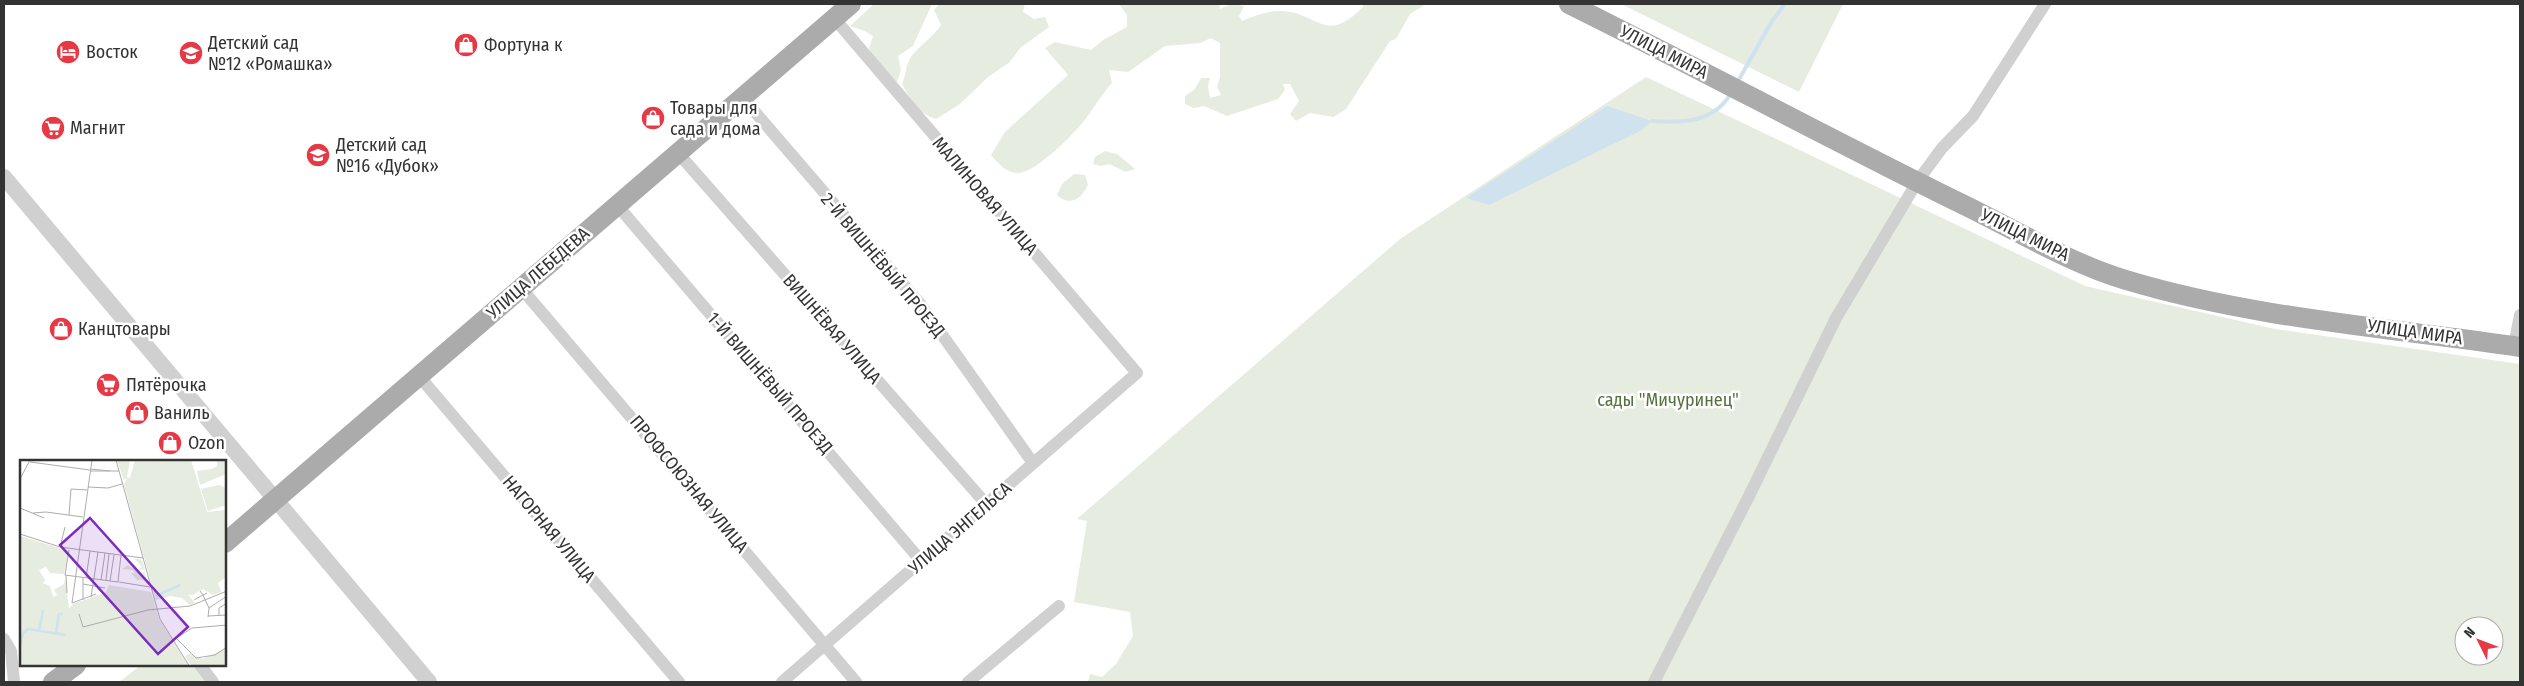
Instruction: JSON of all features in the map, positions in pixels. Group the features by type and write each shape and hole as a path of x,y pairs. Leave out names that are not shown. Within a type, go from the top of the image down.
{"main road":[{"name":"УЛИЦА ЛЕБЕДЕВА","path":"226,542 851,4"},
{"name":"УЛИЦА МИРА","path":"1569,4 1916,182 2085,264 2124,280 2177,294 2262,310 2517,346"},
{"path":"53,682 75,666"}],"street":[{"path":"1654,682 1748,498 1836,318 1916,182 1942,148 1973,116 2045,4"},
{"name":"МАЛИНОВАЯ УЛИЦА","path":"834,18 1137,374"},
{"name":"2-Й ВИШНЁВЫЙ ПРОЕЗД","path":"742,98 921,305 1033,463"},
{"name":"ВИШНЁВАЯ УЛИЦА","path":"678,153 987,504"},
{"path":"4,177 429,682"},
{"name":"1-Й ВИШНЁВЫЙ ПРОЕЗД","path":"617,205 922,562"},
{"name":"ПРОФСОЮЗНАЯ УЛИЦА","path":"521,288 856,682"},
{"path":"2517,346 2520,315"},
{"name":"УЛИЦА ЭНГЕЛЬСА","path":"782,682 1137,374"},
{"name":"НАГОРНАЯ УЛИЦА","path":"419,376 678,682"},
{"path":"968,682 1059,606"},
{"path":"4,640 11,650 14,682"},
{"path":"201,666 213,682"}],"green space":[{"path":"874,4 932,4 913,46 898,56 901,70 896,85 876,62 869,48 873,36 850,26"},
{"path":"939,4 1025,4 1023,12 1034,19 1045,17 1049,27 1020,48 1010,62 988,77 960,104 936,119 920,110 902,84 911,57 941,25 934,10"},
{"path":"1119,4 1220,4 1220,9 1231,4 1244,6 1239,16 1242,21 1265,13 1279,11 1292,12 1329,26 1350,19 1363,7 1363,4 1426,4 1410,14 1396,39 1390,41 1346,109 1333,117 1310,113 1296,121 1290,114 1299,101 1290,84 1283,84 1285,90 1278,99 1227,116 1204,106 1194,108 1185,104 1185,96 1195,89 1201,78 1210,78 1208,86 1210,98 1221,95 1217,87 1220,77 1220,43 1211,38 1200,43 1165,46 1128,72 1109,70 1112,83 1087,117 1056,150 1027,171 1015,173 1003,167 991,155 1005,132 1068,75 1045,48 1055,42 1091,50 1103,40 1127,27 1127,15"},
{"path":"1621,4 1843,4 1799,92"},
{"name":"сады \"Мичуринец\"","path":"1646,77 2085,286 2275,329 2520,364 2520,682 1088,682 1090,674 1102,677 1116,664 1133,636 1130,612 1074,602 1087,521 1077,519 1400,239"},
{"path":"1105,151 1117,154 1135,169 1126,172 1109,164 1101,166 1093,164 1095,157"},
{"path":"1074,174 1085,175 1088,185 1075,200 1062,199 1057,195 1062,184"},
{"path":"140,666 194,666 205,682 119,682"}],"water":[{"path":"1607,106 1652,121 1642,130 1489,205 1466,198"}],"waterway":[{"path":"1737,83 1772,21 1785,4"},
{"path":"1652,121 1686,121 1706,116 1724,103 1731,93"}],"place":[{"name":"Фортуна к","path":"466,45"},
{"name":"Восток","path":"68,52"},
{"name":"Детский сад №12 «Ромашка»","path":"191,53"},
{"name":"Товары для сада и дома","path":"653,118"},
{"name":"Магнит","path":"53,128"},
{"name":"Детский сад №16 «Дубок»","path":"318,155"},
{"name":"Канцтовары","path":"61,329"},
{"name":"Пятёрочка","path":"108,385"},
{"name":"Ваниль","path":"137,413"},
{"name":"Ozon","path":"170,443"}]}
